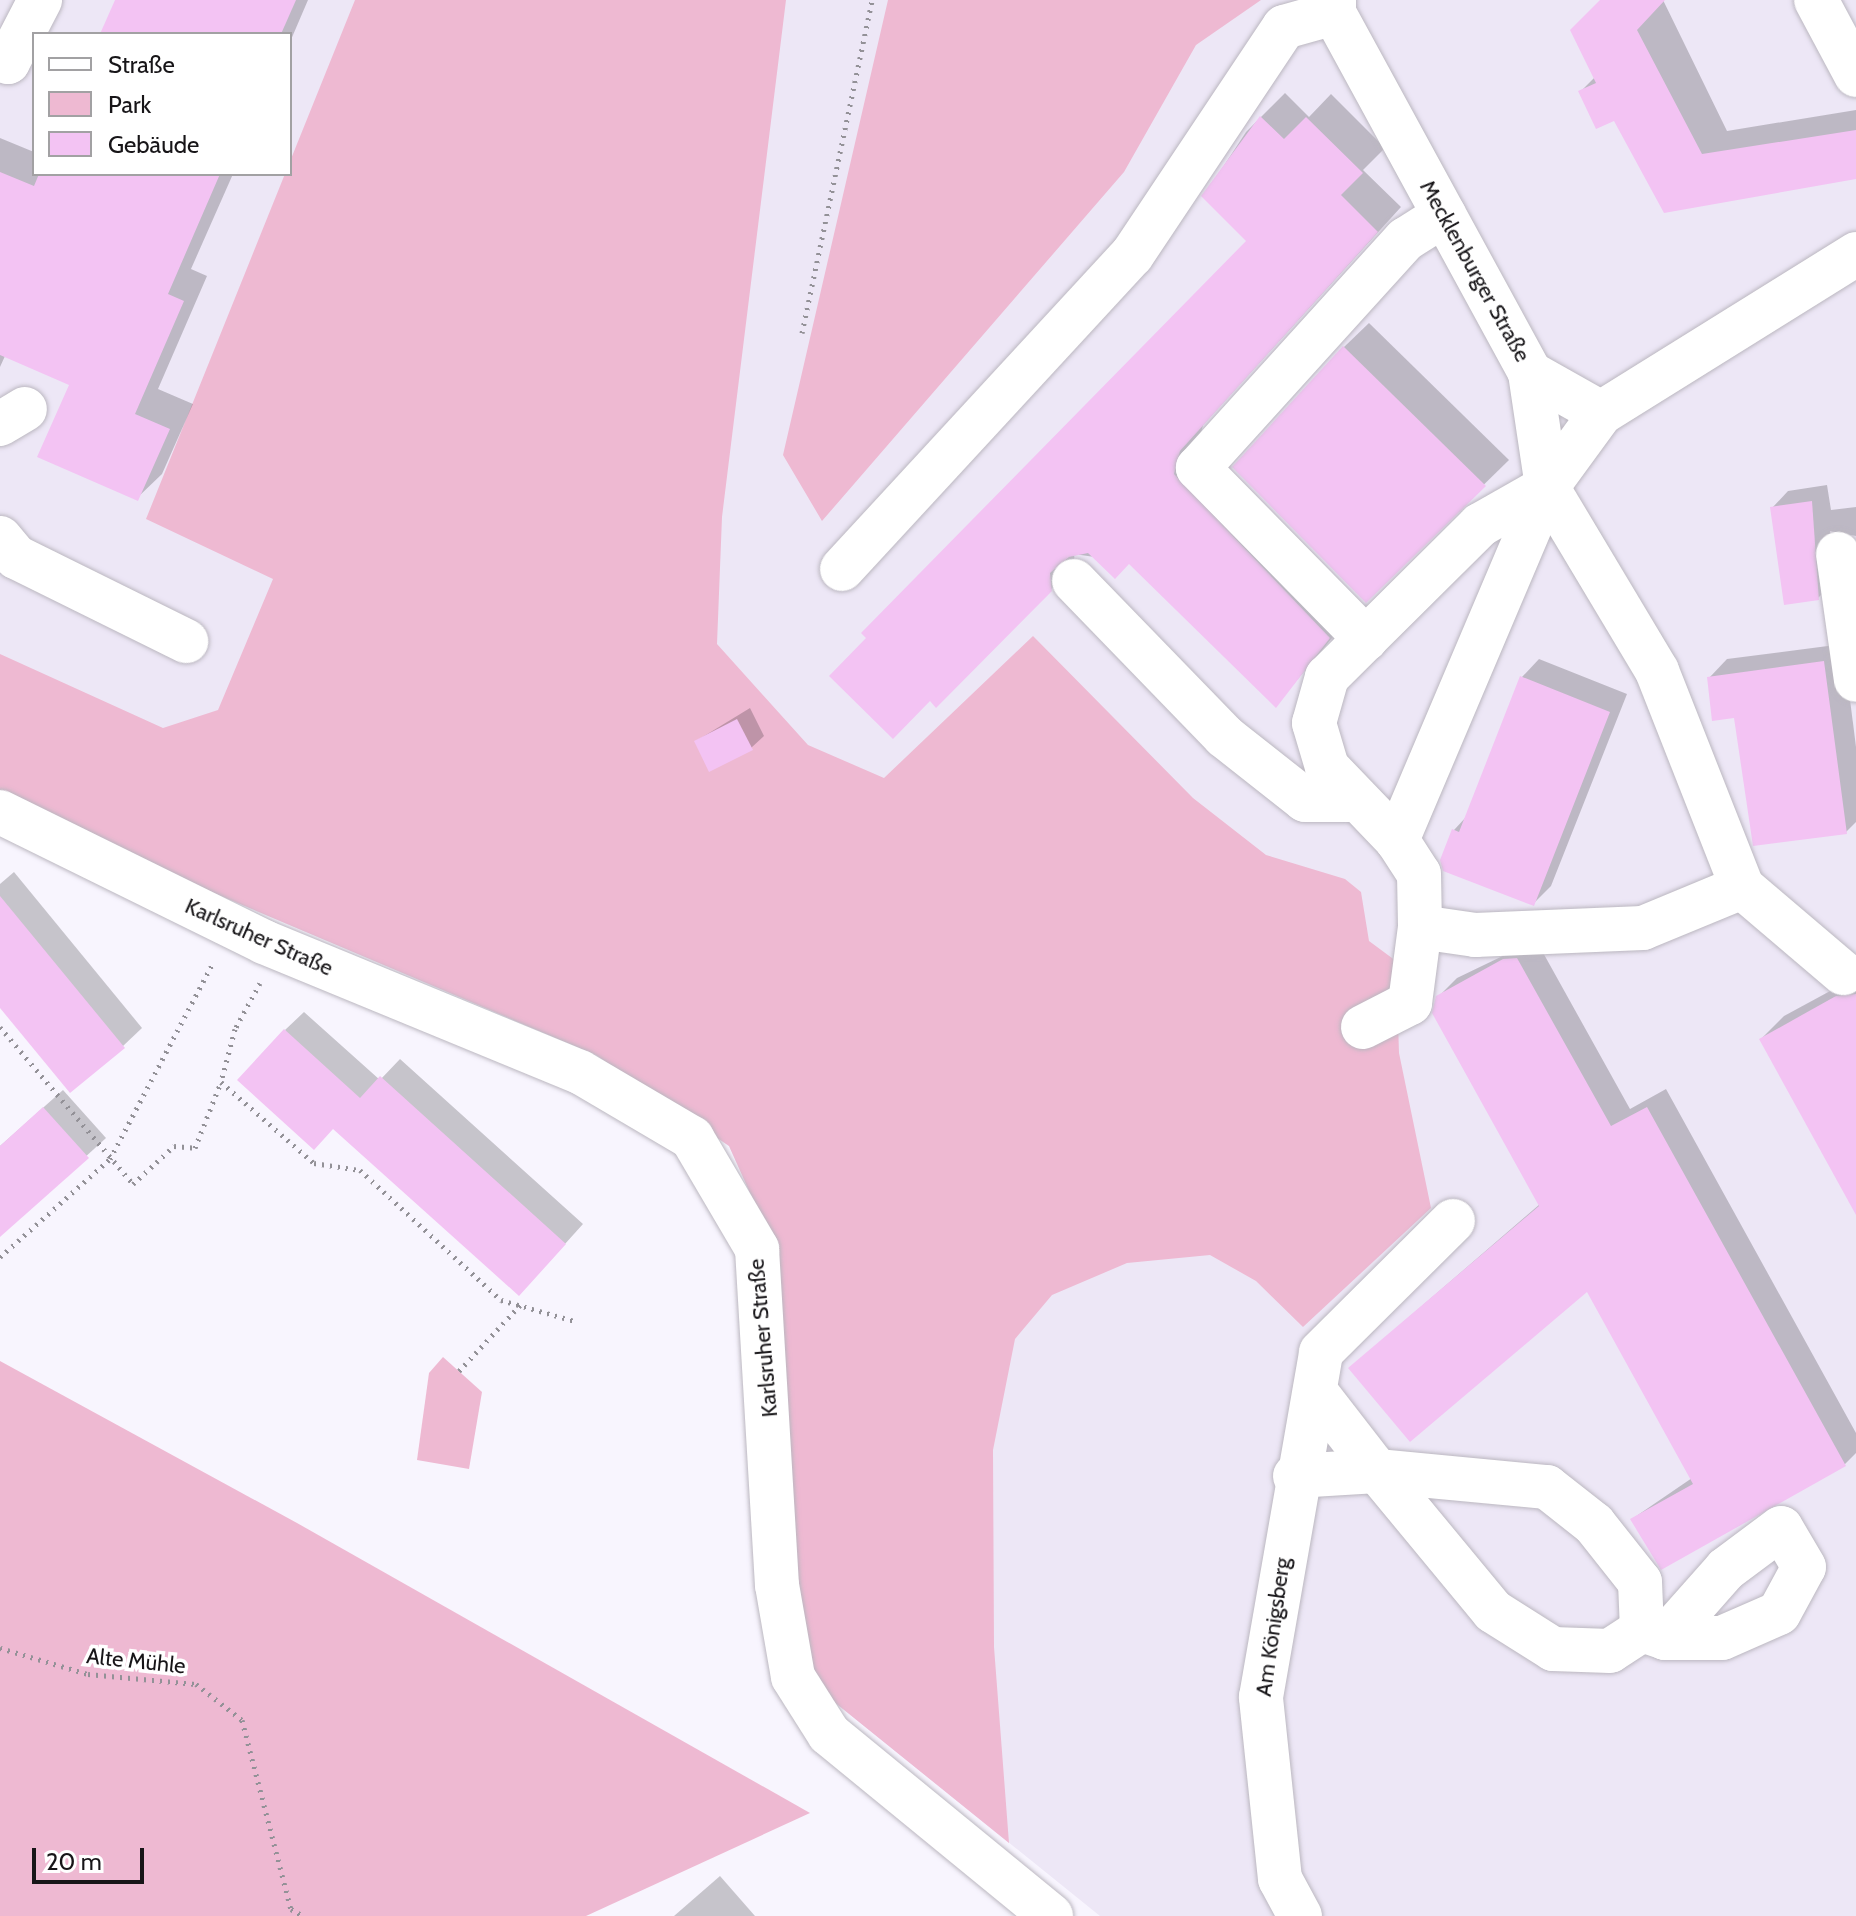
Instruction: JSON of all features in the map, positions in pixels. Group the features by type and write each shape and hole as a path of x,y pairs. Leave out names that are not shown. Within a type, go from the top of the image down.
{"street":[{"path":"0,58 8,62 40,0"},
{"path":"1816,0 1856,75"},
{"path":"842,569 1132,255 1284,27 1334,6"},
{"name":"Mecklenburger Straße","path":"1334,6 1530,373 1601,413"},
{"path":"1366,639 1198,468 1406,239 1444,215"},
{"path":"1397,840 1547,487 1601,413 1856,254"},
{"path":"1530,373 1547,487 1657,671 1742,887 1843,973"},
{"path":"1363,1027 1410,1003 1420,927 1419,874 1397,840 1355,800 1327,767 1314,723 1327,677 1480,525 1547,487"},
{"path":"0,538 16,557 186,641"},
{"path":"1838,554 1856,680"},
{"path":"1074,581 1224,736 1305,800 1355,800"},
{"name":"Karlsruher Straße","path":"0,812 264,942 580,1072 692,1138 757,1249 777,1585 793,1677 829,1734 1051,1916"},
{"path":"1420,927 1475,935 1643,928 1742,887"},
{"name":"Am Königsberg","path":"1300,1916 1280,1879 1261,1697 1295,1476 1321,1352 1453,1221"},
{"path":"1295,1476 1377,1471 1547,1487 1594,1524 1640,1582 1653,1634 1610,1651 1553,1649 1493,1611 1377,1471 1315,1391"}],"path":[{"path":"802,333 872,0"},
{"path":"0,1257 110,1160 220,951"},
{"path":"0,1027 133,1184 174,1146 195,1148 221,1082 235,1029 267,969"},
{"path":"221,1082 314,1163 360,1170 501,1300 523,1302 534,1313 574,1321"},
{"path":"459,1371 523,1302"},
{"name":"Alte Mühle","path":"0,1648 88,1674 196,1684 242,1720 291,1909 303,1916"}],"shaded area":[{"path":"0,0 1856,0 1856,1916 1100,1916 802,1676 777,1253 729,1146 596,1055 160,870 0,790"}],"green space":[{"path":"355,0 786,0 722,517 717,644 808,745 884,778 1033,636 1193,798 1266,855 1345,879 1361,892 1369,941 1396,961 1399,1053 1431,1208 1303,1327 1256,1281 1210,1255 1127,1263 1052,1295 1015,1339 993,1450 994,1647 1009,1843 802,1676 777,1253 729,1146 596,1055 160,870 0,790 0,654 163,728 218,710 273,579 146,519 284,176 292,176 292,156"},
{"path":"888,0 1261,0 1196,45 1124,172 822,521 783,455"},
{"path":"443,1357 482,1392 469,1469 417,1460 429,1373"},
{"path":"0,1361 297,1523 810,1813 586,1916 0,1916"}],"building":[{"path":"115,0 296,0 282,32 101,32"},
{"path":"1600,0 1665,0 1637,30 1702,154 1856,130 1856,179 1664,213 1614,121 1596,129 1578,91 1596,83 1570,30"},
{"path":"1260,116 1284,139 1306,117 1363,173 1341,195 1378,232 1180,451 1174,474 1330,638 1276,708 1129,564 1115,579 1088,553 1069,557 1050,573 1052,591 936,708 930,701 893,739 829,676 866,638 861,633 1246,241 1201,196"},
{"path":"0,172 34,186 38,176 219,176 168,294 184,301 135,414 170,429 138,501 37,457 69,385 0,355"},
{"path":"1343,346 1486,486 1366,603 1232,467"},
{"path":"1812,501 1819,600 1784,605 1770,507"},
{"path":"1824,661 1847,834 1753,846 1734,718 1712,721 1707,677"},
{"path":"1520,676 1610,712 1534,906 1443,871 1440,860 1452,829 1459,832"},
{"path":"737,719 753,750 709,772 694,741"},
{"path":"0,896 125,1048 70,1093 0,1008"},
{"path":"1517,958 1611,1126 1647,1107 1846,1466 1661,1570 1630,1519 1693,1484 1587,1292 1410,1442 1348,1368 1539,1206 1432,1013 1436,996 1503,959"},
{"path":"1856,994 1856,1215 1759,1039 1836,996"},
{"path":"284,1029 360,1098 380,1076 566,1244 519,1296 333,1129 314,1150 237,1080"},
{"path":"43,1107 89,1158 0,1237 0,1146"}]}
